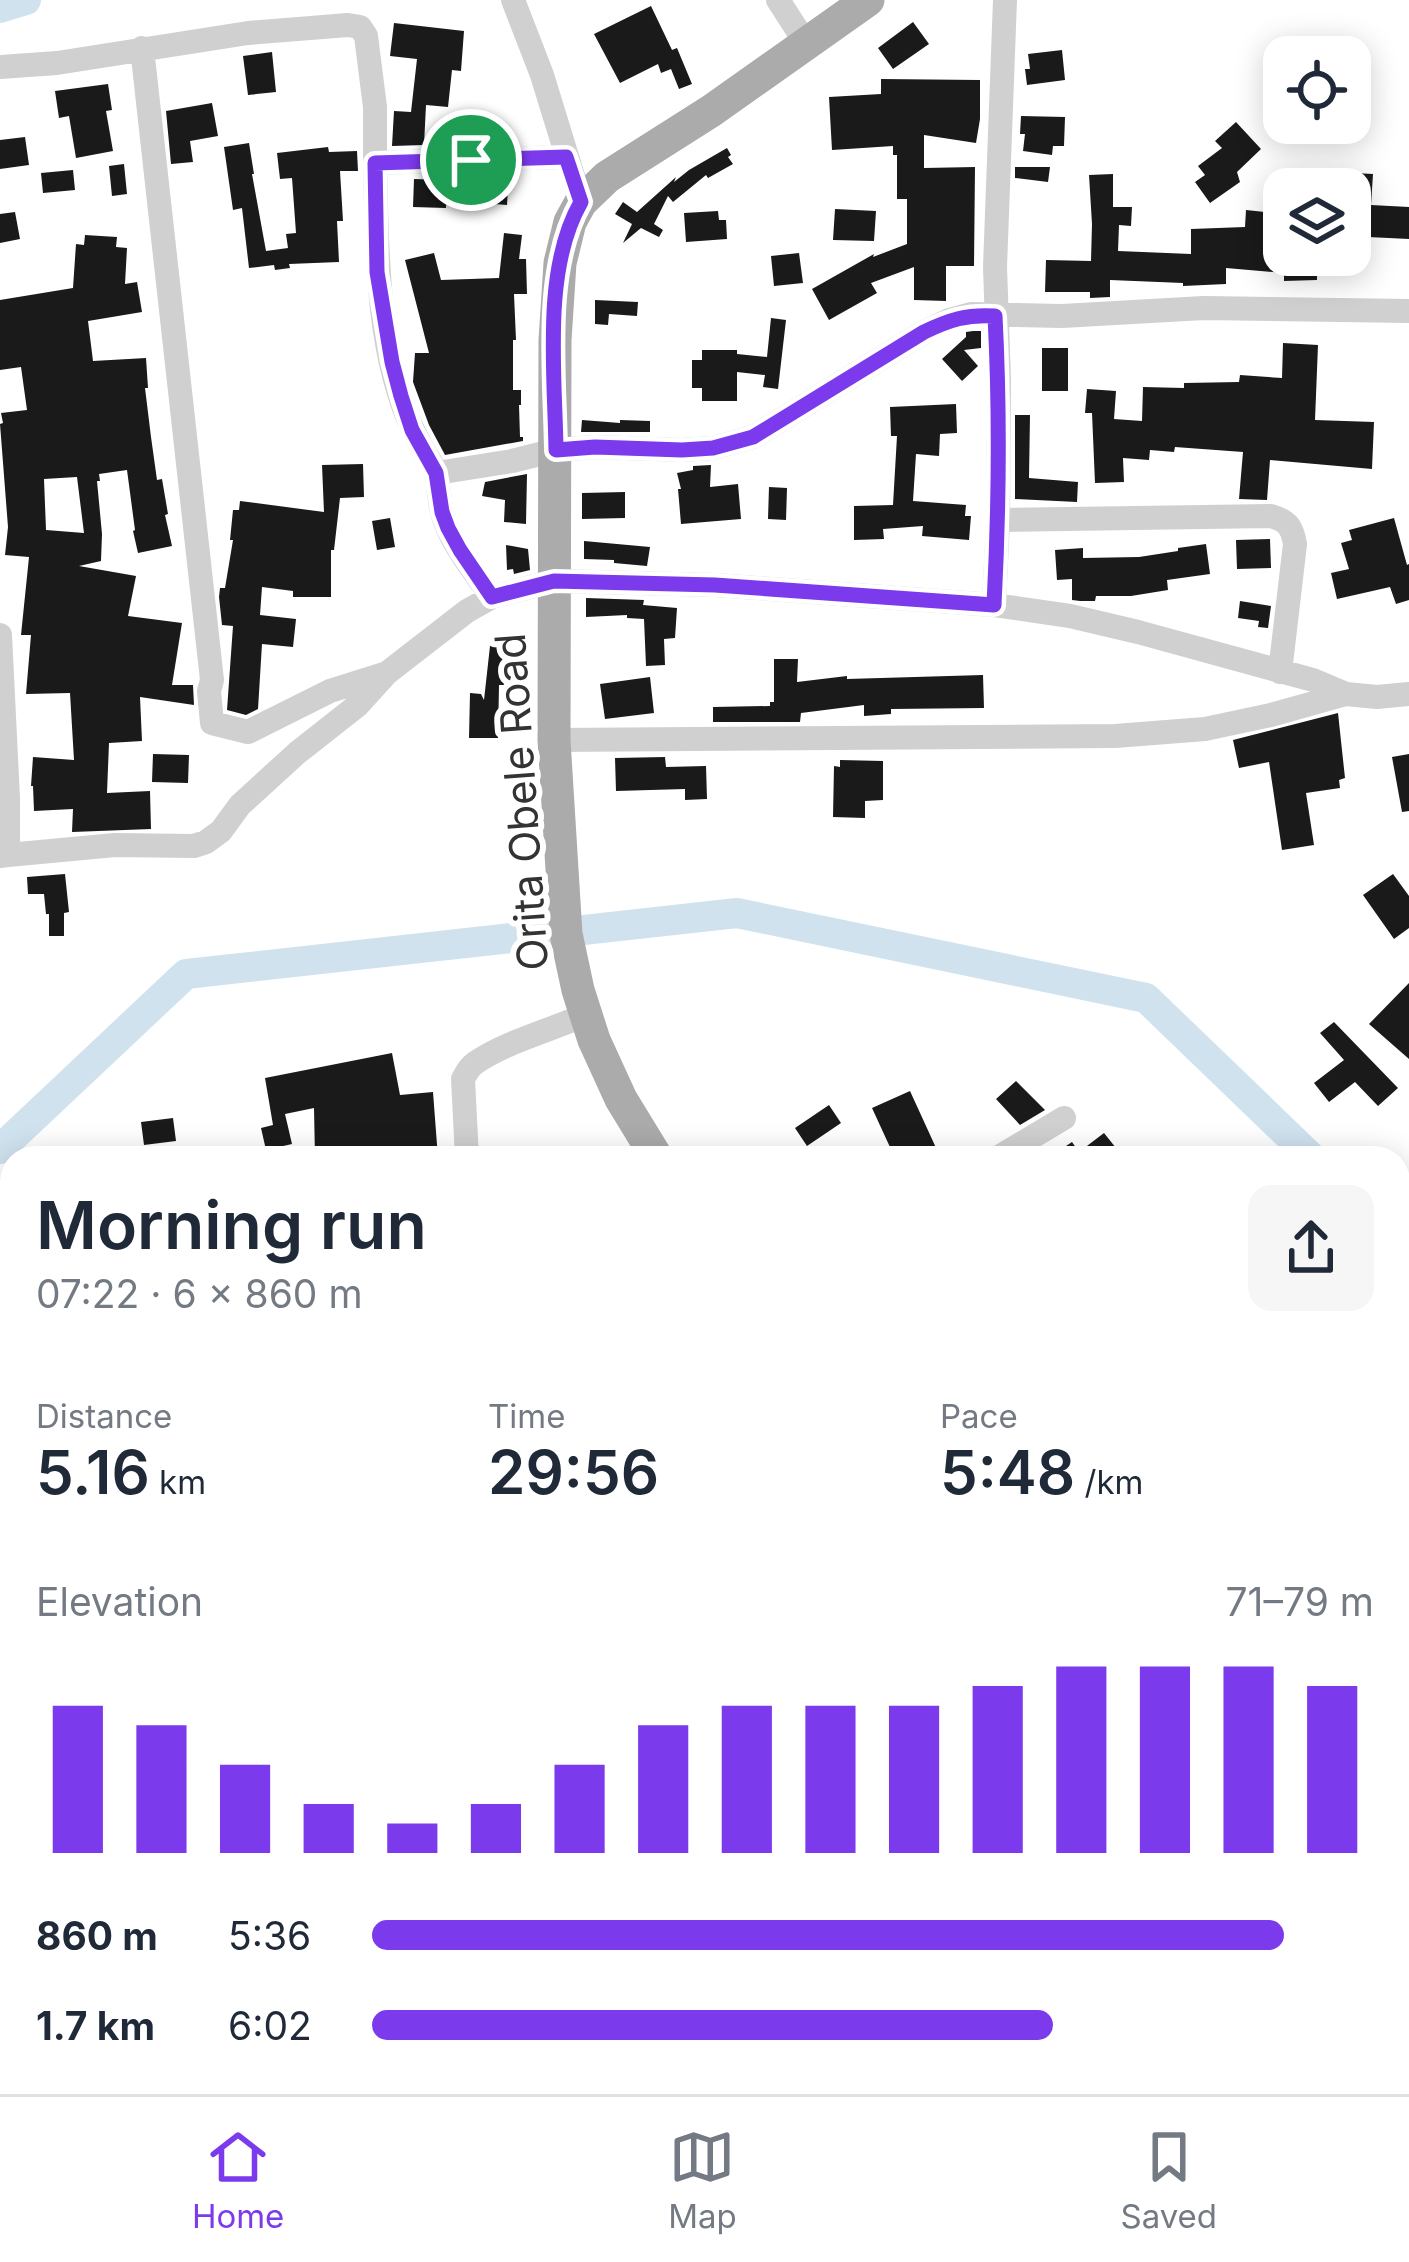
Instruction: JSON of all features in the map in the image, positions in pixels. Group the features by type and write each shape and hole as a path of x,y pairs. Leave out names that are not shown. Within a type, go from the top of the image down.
{"main road":[{"name":"Orita Obele Road","path":"650,1146 621,1099 585,1016 566,934 554,740 560,262 569,223 581,202 607,177 712,111 868,0"}],"street":[{"path":"513,0 581,202"},
{"path":"778,0 808,45"},
{"path":"994,605 998,520 995,316 1005,0"},
{"path":"0,67 57,63 248,33 360,27 366,36 375,106 377,272 392,362 412,430 436,473 448,528 492,597"},
{"path":"142,48 212,680 212,723 248,732 330,692 387,674"},
{"path":"375,163 566,157"},
{"path":"436,473 556,450 713,448 753,437 924,332 971,314 1062,316 1204,308 1409,311"},
{"path":"998,520 1271,516 1284,520 1295,544 1280,672"},
{"path":"0,635 8,799 4,855 206,842 297,753 467,611 492,597 554,581 715,585 994,605 1070,616 1313,680 1346,694 1409,694"},
{"path":"554,740 1115,736 1205,729 1346,694"},
{"path":"466,1146 463,1079 468,1069 516,1043 585,1016"},
{"path":"1017,1146 1064,1118"}],"building":[{"path":"651,6 692,84 679,89 671,69 661,73 658,64 620,83 594,34"},
{"path":"913,22 929,44 893,69 878,48"},
{"path":"394,23 464,31 461,71 452,70 448,107 426,105 424,145 392,146 394,111 411,112 417,59 390,56"},
{"path":"1062,50 1065,80 1027,85 1028,54"},
{"path":"272,52 276,92 248,95 243,56"},
{"path":"881,79 980,80 976,143 924,135 924,168 975,167 974,266 946,266 946,301 914,300 914,267 871,283 877,293 829,320 812,289 874,254 907,244 907,199 897,199 893,146 832,150 829,97 881,94"},
{"path":"108,84 112,110 106,111 113,151 76,158 69,116 59,118 55,91"},
{"path":"212,103 218,136 190,141 193,162 171,164 166,111"},
{"path":"1021,116 1065,117 1064,146 1053,146 1052,155 1023,151"},
{"path":"1236,122 1261,149 1237,172 1240,182 1210,203 1195,182 1205,175 1198,166 1222,148 1215,141"},
{"path":"25,137 29,165 0,169 0,140"},
{"path":"249,143 266,251 288,248 286,234 296,233 292,178 280,179 277,153 328,147 329,152 357,151 358,171 340,171 339,262 289,264 290,268 275,270 274,265 249,268 242,208 233,210 224,147"},
{"path":"727,148 733,164 706,175 673,202 668,196 654,224 663,230 659,237 641,228 623,243 632,224 615,214 623,202 637,212 676,177 674,182"},
{"path":"124,164 127,194 112,196 109,166"},
{"path":"1015,167 1050,167 1048,182 1015,178"},
{"path":"73,170 75,190 43,193 41,173"},
{"path":"1113,174 1113,207 1132,207 1131,226 1119,225 1118,251 1191,254 1191,229 1245,227 1246,210 1263,212 1263,271 1226,268 1226,284 1110,280 1110,297 1045,292 1046,260 1091,261 1089,175"},
{"path":"414,179 447,180 446,208 413,207"},
{"path":"484,184 508,186 507,205 483,203"},
{"path":"1371,205 1409,207 1409,239 1371,237"},
{"path":"835,209 876,211 874,241 833,240"},
{"path":"718,211 719,220 726,220 727,239 686,242 684,213"},
{"path":"15,212 20,239 0,243 0,214"},
{"path":"504,233 522,235 519,259 526,259 527,294 514,294 513,340 513,390 521,390 523,441 445,455 413,382 415,353 429,353 405,260 434,253 441,280 499,278"},
{"path":"85,235 117,237 116,247 127,248 125,284 137,282 142,312 88,321 93,361 146,358 151,437 172,546 138,553 127,470 99,474 101,561 79,566 136,576 128,616 182,623 172,685 193,685 194,705 140,697 142,741 109,743 107,793 150,791 151,829 72,832 73,809 34,811 31,786 33,757 74,760 70,693 26,694 31,635 21,635 29,557 5,555 8,527 0,424 1,413 27,410 21,367 0,370 0,300 73,288 76,244 84,245","holes":["77,477 84,533 46,530 44,479"]},
{"path":"799,253 803,283 774,286 771,256"},
{"path":"1284,276 1317,276 1317,280 1284,281"},
{"path":"595,300 638,302 637,316 609,314 608,325 595,324"},
{"path":"771,318 786,320 778,389 763,387 765,375 737,372 737,401 702,401 702,388 692,388 692,360 702,360 702,350 737,350 737,354 767,357"},
{"path":"981,331 981,348 964,350 978,366 962,381 942,359 966,332"},
{"path":"1283,343 1318,345 1315,420 1374,422 1372,469 1270,460 1267,500 1239,499 1243,452 1175,447 1174,452 1150,450 1149,460 1123,458 1124,482 1095,483 1092,413 1085,413 1087,389 1116,391 1114,419 1142,421 1143,387 1239,382 1240,375 1282,378"},
{"path":"1042,348 1068,348 1068,391 1042,391"},
{"path":"956,404 957,433 940,434 939,456 916,454 913,501 966,505 965,516 971,516 969,540 922,536 923,526 883,529 884,539 854,540 854,506 893,505 897,436 891,436 890,407"},
{"path":"1015,415 1030,415 1029,478 1078,482 1077,502 1015,499"},
{"path":"582,420 650,421 650,432 581,432"},
{"path":"363,464 364,497 340,498 331,550 331,597 293,597 293,591 262,587 260,615 296,619 293,647 262,644 258,709 246,715 227,710 233,626 222,625 219,597 220,588 225,588 233,540 233,510 239,510 240,501 324,512 322,465"},
{"path":"711,465 710,487 738,484 741,519 681,524 677,473"},
{"path":"527,474 526,524 504,522 505,500 482,496 485,482"},
{"path":"769,487 787,488 786,520 768,519"},
{"path":"625,492 625,518 582,519 582,493"},
{"path":"390,518 395,547 377,550 372,521"},
{"path":"1394,518 1409,564 1409,600 1396,604 1390,587 1337,599 1331,573 1349,569 1341,543 1352,540 1349,530"},
{"path":"1270,539 1271,568 1237,569 1236,540"},
{"path":"584,541 650,547 647,566 584,559"},
{"path":"1206,544 1210,574 1167,580 1168,590 1080,601 1072,600 1072,579 1057,580 1055,550 1083,548 1083,558 1139,557"},
{"path":"506,545 528,549 530,570 514,574 513,569 507,570"},
{"path":"586,598 644,600 643,605 677,608 675,638 664,639 665,665 646,666 644,619 586,617"},
{"path":"1240,601 1271,606 1268,628 1258,627 1259,621 1238,618"},
{"path":"490,646 511,648 507,685 499,685 498,738 469,738 470,693 481,694 484,700"},
{"path":"774,659 798,659 797,682 847,676 983,675 984,708 891,709 891,714 864,716 864,705 801,713 800,722 713,722 713,707 770,706 774,702"},
{"path":"650,677 654,713 605,719 600,684"},
{"path":"1338,713 1345,778 1339,780 1340,788 1306,793 1314,845 1282,850 1269,762 1239,768 1233,740"},
{"path":"153,754 189,755 188,783 152,782"},
{"path":"1409,754 1409,811 1402,812 1392,757"},
{"path":"665,757 666,767 706,766 707,799 685,800 685,789 616,791 615,758"},
{"path":"840,760 883,761 883,800 865,801 865,818 833,817 834,766 840,767"},
{"path":"65,874 69,912 64,913 64,936 49,936 44,894 28,894 27,877"},
{"path":"1393,874 1409,896 1409,928 1394,939 1363,895"},
{"path":"1409,983 1409,1059 1369,1024"},
{"path":"1334,1022 1398,1088 1378,1106 1355,1082 1329,1102 1314,1083 1344,1060 1320,1033"},
{"path":"392,1053 400,1095 433,1092 437,1146 315,1146 314,1108 285,1114 292,1144 265,1146 261,1128 273,1125 265,1078"},
{"path":"1016,1081 1045,1110 1020,1125 996,1099"},
{"path":"910,1091 935,1146 889,1146 872,1108"},
{"path":"829,1105 841,1123 807,1146 795,1128"},
{"path":"173,1118 176,1141 144,1145 141,1122"},
{"path":"1104,1133 1114,1146 1087,1146"}],"waterway":[{"path":"0,8 26,0"},
{"path":"3,1146 186,974 737,913 1146,998 1300,1146"}],"route":[{"path":"566,157 581,202 569,223 556,296 556,450 713,448 753,437 924,332 971,314 995,316 998,520 994,605 715,585 554,581 492,597 448,528 436,473 412,430 392,362 377,272 375,163 471,160 566,157"}]}
